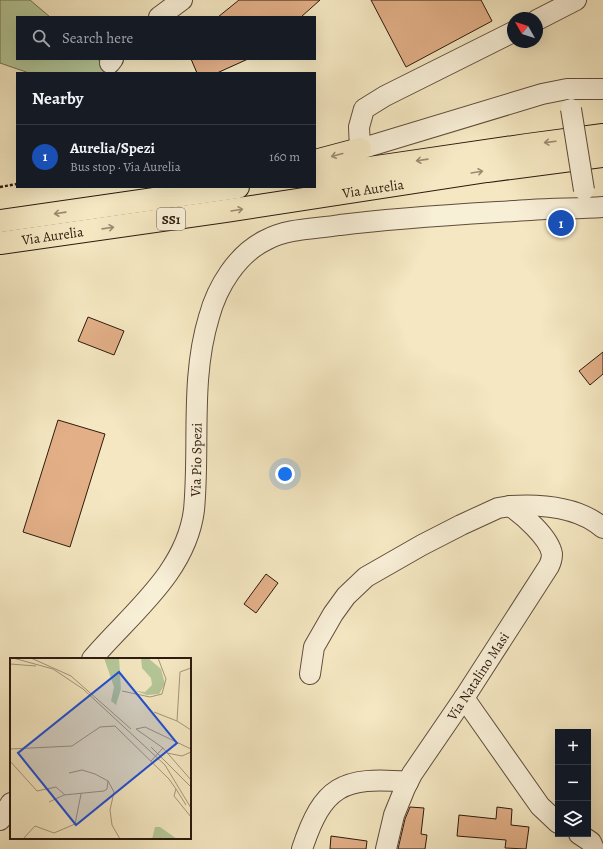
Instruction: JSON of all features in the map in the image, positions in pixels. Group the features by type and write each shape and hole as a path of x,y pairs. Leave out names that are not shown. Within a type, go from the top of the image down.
{"highway":[{"name":"Via Aurelia","path":"316,176 603,135"},
{"path":"316,161 360,149"},
{"name":"Via Aurelia","path":"0,243 225,212 487,171 603,156"},
{"path":"168,197 206,188"},
{"name":"Via Aurelia","path":"0,221 231,188"}],"street":[{"path":"160,16 182,0"},
{"path":"543,17 576,0"},
{"path":"507,35 385,96 364,110 359,126 360,149 528,98 567,89 603,89"},
{"path":"567,89 592,202"},
{"name":"Via Pio Spezi","path":"93,658 160,584 174,565 187,539 192,525 195,506 198,379 207,324 214,301 226,280 244,255 259,243 272,237 287,233 380,220 532,210 592,202"},
{"path":"310,674 314,647 333,614 346,596 366,577 460,525 498,508 532,505 568,510 586,517 603,528"},
{"name":"Via Natalino Masi","path":"386,849 394,815 408,782 547,570 551,560 552,554 547,542 529,521 510,506"},
{"path":"464,698 540,806 555,820"},
{"path":"302,849 318,810 326,798 337,790 360,782 408,782"},
{"path":"0,820 10,805"},
{"path":"584,837 591,842 594,849"}],"path":[{"path":"0,187 16,184"}],"green space":[{"path":"0,0 30,0 49,16 16,16 16,60 99,60 108,72 26,72 0,63"}],"building":[{"path":"239,0 320,0 302,16 219,16"},
{"path":"371,0 481,0 492,21 406,67"},
{"path":"191,60 246,60 219,72 197,72"},
{"path":"88,317 124,331 114,355 78,341"},
{"path":"603,352 603,374 590,385 579,371"},
{"path":"58,420 105,434 70,547 23,532"},
{"path":"266,574 278,583 256,613 244,604"},
{"path":"410,807 424,808 421,834 427,835 425,849 398,849 405,819"},
{"path":"497,807 512,809 511,825 529,827 526,849 505,848 506,840 457,836 459,815 496,819"},
{"path":"331,836 367,841 366,849 330,849"}],"place":[{"name":"Aurelia/Spezi","path":"561,223"}]}
